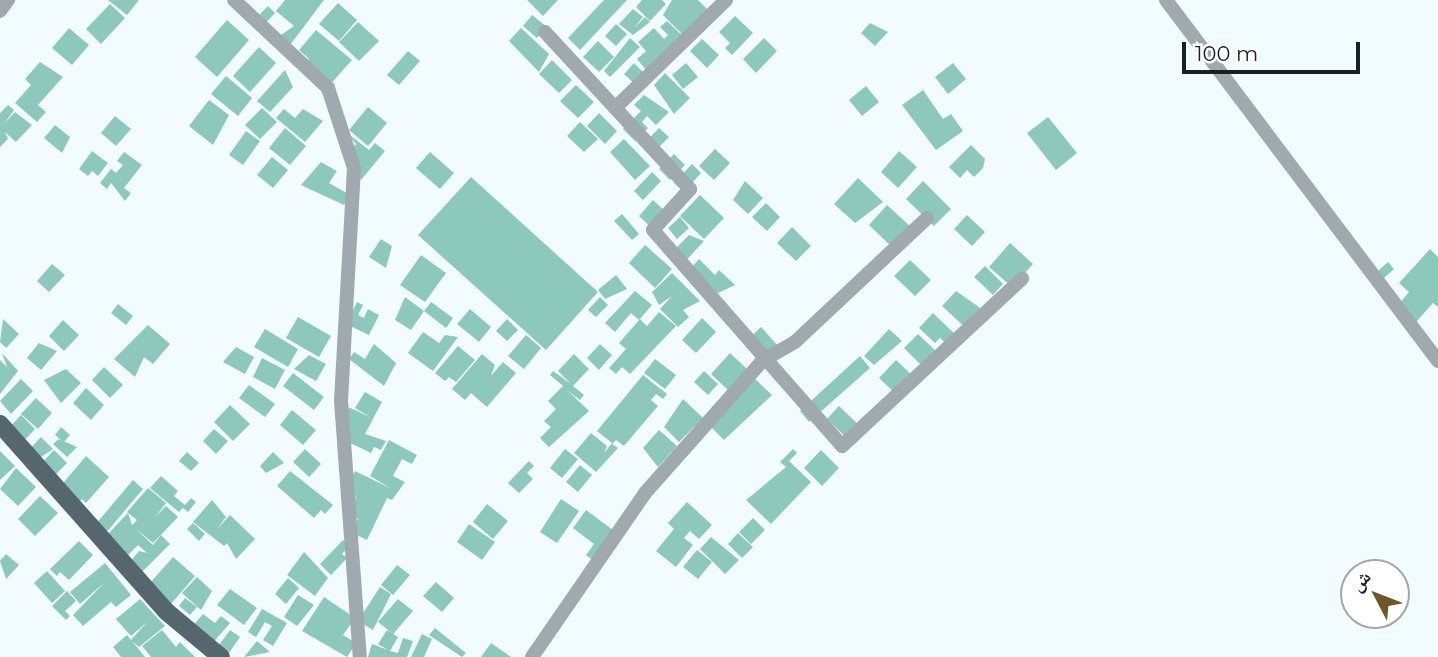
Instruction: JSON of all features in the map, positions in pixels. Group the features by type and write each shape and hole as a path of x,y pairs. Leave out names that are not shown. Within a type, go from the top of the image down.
{"main road":[{"path":"0,424 167,612 211,655"}],"street":[{"path":"0,12 8,0"},
{"path":"234,0 328,88 354,168 341,401 360,657"},
{"path":"615,108 726,0"},
{"path":"1166,0 1438,362"},
{"path":"545,32 690,189 653,230 762,361 842,446 1023,279"},
{"path":"532,657 645,493 762,361 795,342 927,218"}],"building":[{"path":"108,0 139,0 127,15"},
{"path":"285,0 324,0 287,49 278,37 294,26 276,11"},
{"path":"527,0 558,0 543,16"},
{"path":"604,0 627,0 580,50 568,38"},
{"path":"642,0 662,0 666,4 650,21 636,7"},
{"path":"672,0 698,0 708,10 683,35 663,15"},
{"path":"338,3 357,20 339,41 319,24"},
{"path":"110,4 125,18 101,44 86,29"},
{"path":"268,6 275,13 263,26 255,19"},
{"path":"633,9 643,17 634,28 645,17 650,22 633,35 619,24"},
{"path":"532,15 547,27 537,38 523,26"},
{"path":"735,16 753,33 732,55 725,48 730,43 719,32"},
{"path":"227,20 249,40 217,77 195,57"},
{"path":"667,21 688,41 652,77 637,59 646,51 638,42 654,28 664,39 668,35 660,27"},
{"path":"358,22 379,41 359,61 339,42"},
{"path":"870,23 888,32 875,46 861,33"},
{"path":"616,24 627,34 616,46 605,36"},
{"path":"69,28 89,45 72,65 52,48"},
{"path":"521,28 549,54 539,72 509,41"},
{"path":"316,30 352,60 328,87 304,66 309,59 299,50"},
{"path":"630,38 640,47 610,77 604,71"},
{"path":"764,38 777,51 756,73 743,59"},
{"path":"702,39 719,55 707,68 690,51"},
{"path":"598,41 614,57 599,72 583,57"},
{"path":"259,47 276,63 250,92 233,76"},
{"path":"408,51 420,61 399,85 387,75"},
{"path":"552,60 572,80 559,93 539,74"},
{"path":"40,62 63,77 38,105 46,112 37,122 15,103 31,85 25,79"},
{"path":"634,63 648,77 638,87 624,74"},
{"path":"686,63 698,77 683,89 672,75"},
{"path":"953,63 966,79 948,94 935,77"},
{"path":"285,70 293,87 270,112 257,101"},
{"path":"665,73 690,98 674,114 654,85"},
{"path":"226,76 252,98 238,116 211,94"},
{"path":"576,85 594,102 578,118 560,101"},
{"path":"866,86 879,102 862,116 849,100"},
{"path":"923,90 943,119 951,114 963,131 936,150 902,105"},
{"path":"644,95 669,112 656,125 647,116 642,122 648,128 635,141 623,129 641,111 634,105"},
{"path":"209,100 229,115 213,145 189,126"},
{"path":"8,105 14,110 4,124 15,112 32,125 16,142 5,132 8,139 0,147 0,113"},
{"path":"368,107 387,123 368,146 349,130"},
{"path":"262,108 277,122 260,139 245,125"},
{"path":"284,109 295,118 303,109 323,121 305,142 276,118"},
{"path":"599,113 617,131 605,144 587,126"},
{"path":"115,116 131,129 116,146 101,133"},
{"path":"1048,117 1077,153 1056,170 1027,133"},
{"path":"580,122 598,139 584,152 567,136"},
{"path":"55,125 70,137 62,153 44,138"},
{"path":"285,128 306,146 290,165 269,148"},
{"path":"659,128 669,137 651,155 642,146"},
{"path":"246,131 260,141 243,165 229,155"},
{"path":"346,132 369,150 375,143 385,151 361,180 345,157 356,144"},
{"path":"624,139 650,166 635,180 610,152"},
{"path":"971,145 985,159 983,168 974,177 967,170 960,178 949,167"},
{"path":"715,149 730,163 714,180 699,166"},
{"path":"92,151 108,163 98,176 92,171 88,176 79,169"},
{"path":"899,151 917,167 898,188 881,172"},
{"path":"124,152 142,165 124,188 131,193 125,201 111,183 107,189 100,183 111,169 116,173 123,165 117,161"},
{"path":"430,152 454,173 440,189 416,168"},
{"path":"674,154 685,165 670,180 659,169"},
{"path":"272,157 288,170 273,188 257,175"},
{"path":"321,162 337,171 329,183 350,195 344,205 301,185"},
{"path":"692,164 701,173 684,192 674,183"},
{"path":"652,172 661,181 643,200 634,191"},
{"path":"471,177 598,292 546,350 418,235"},
{"path":"858,178 883,202 855,223 834,204"},
{"path":"745,181 763,198 748,214 733,200"},
{"path":"923,181 951,209 934,226 906,199"},
{"path":"700,195 724,218 704,239 680,216"},
{"path":"653,200 667,213 655,231 639,216"},
{"path":"766,203 780,217 767,231 752,217"},
{"path":"887,205 911,227 892,247 869,225"},
{"path":"622,214 639,234 632,240 614,221"},
{"path":"967,215 985,232 972,246 954,229"},
{"path":"680,217 689,228 677,239 668,228"},
{"path":"792,227 811,246 796,261 777,243"},
{"path":"689,235 704,241 681,266 670,254"},
{"path":"381,239 392,246 386,268 369,257"},
{"path":"1010,243 1033,264 1012,287 989,267"},
{"path":"645,245 672,269 655,288 629,263"},
{"path":"1430,249 1438,257 1438,307 1433,303 1416,322 1398,305 1409,292 1399,283"},
{"path":"421,255 446,273 425,302 400,285"},
{"path":"699,259 715,275 719,270 735,285 718,293 687,273"},
{"path":"910,260 931,280 915,296 894,276"},
{"path":"1388,262 1394,269 1384,278 1378,271"},
{"path":"52,264 65,275 49,292 37,281"},
{"path":"985,266 1003,284 993,295 974,277"},
{"path":"672,273 700,301 683,310 689,317 678,327 660,309 672,296 659,305 652,292"},
{"path":"616,275 627,289 605,299 598,290"},
{"path":"635,291 652,305 639,320 631,313 615,332 605,323"},
{"path":"956,291 986,312 969,331 942,306"},
{"path":"405,297 424,311 411,330 395,320"},
{"path":"600,297 608,305 596,317 588,310"},
{"path":"357,302 363,305 358,315 364,318 368,309 379,315 369,335 346,324"},
{"path":"431,302 453,318 446,328 424,311"},
{"path":"118,304 133,316 126,325 111,313"},
{"path":"470,309 491,327 479,342 457,324"},
{"path":"659,312 676,326 630,374 622,367 616,374 609,368 626,349 619,343 640,319 647,326"},
{"path":"933,313 960,339 951,348 940,338 935,343 919,328"},
{"path":"298,317 331,336 319,357 286,338"},
{"path":"702,318 716,332 696,353 682,340"},
{"path":"3,319 19,334 6,348 0,342"},
{"path":"507,319 518,330 507,341 496,331"},
{"path":"63,320 79,335 64,351 49,336"},
{"path":"148,325 170,344 153,364 144,357 135,377 114,359"},
{"path":"761,327 778,346 767,356 744,343"},
{"path":"265,329 298,349 288,367 254,347"},
{"path":"889,329 902,341 874,365 864,356"},
{"path":"423,332 439,343 445,335 458,337 433,371 408,353"},
{"path":"918,334 942,357 927,371 904,348"},
{"path":"526,335 541,348 524,369 508,356"},
{"path":"39,343 57,351 41,370 27,358"},
{"path":"374,344 396,363 384,386 349,359 354,352 365,359"},
{"path":"600,344 612,355 599,370 587,358"},
{"path":"458,346 475,360 456,382 449,377 445,381 435,373"},
{"path":"236,347 254,357 245,374 223,362"},
{"path":"2,353 18,371 0,394 0,360 7,367"},
{"path":"730,353 748,370 729,391 711,374"},
{"path":"482,354 495,365 491,376 503,362 516,373 487,407 471,393 465,400 452,389"},
{"path":"574,354 589,369 573,386 584,395 580,400 567,390 589,411 549,447 540,438 551,427 544,421 556,409 548,401 563,386 550,375 553,371 571,384 558,371"},
{"path":"309,355 326,364 316,381 294,369"},
{"path":"860,356 870,368 809,422 800,411"},
{"path":"262,358 285,370 275,389 253,377"},
{"path":"655,359 676,375 665,389 644,373"},
{"path":"896,360 914,377 897,395 879,378"},
{"path":"104,367 123,385 110,398 92,380"},
{"path":"66,369 81,383 61,403 44,380"},
{"path":"704,371 718,384 708,395 694,382"},
{"path":"293,373 324,397 314,410 283,386"},
{"path":"643,375 667,394 663,399 656,394 651,400 658,406 624,446 616,440 612,444 618,448 596,472 574,453 591,433 607,446 604,453 612,443 597,431"},
{"path":"753,377 772,395 724,440 708,424"},
{"path":"21,379 33,391 11,414 0,401"},
{"path":"249,385 275,404 265,417 239,398"},
{"path":"86,388 104,405 91,420 73,403"},
{"path":"365,392 382,402 365,434 386,441 381,450 374,447 371,453 342,439 341,421 348,407 370,417 355,408"},
{"path":"36,398 52,413 38,429 21,414"},
{"path":"683,399 703,418 679,442 664,427"},
{"path":"230,405 250,424 233,441 214,422"},
{"path":"839,406 866,432 854,445 827,419"},
{"path":"292,410 316,430 303,445 280,425"},
{"path":"21,415 35,429 22,443 8,429"},
{"path":"61,427 70,435 64,442 55,435"},
{"path":"214,429 228,441 216,454 203,441"},
{"path":"659,430 677,446 658,467 643,448"},
{"path":"41,437 53,449 34,462 25,454"},
{"path":"59,439 77,447 67,457 53,444"},
{"path":"389,440 417,455 412,464 402,459 393,476 405,482 392,500 387,498 367,540 352,533 358,519 347,514 356,496 345,490 355,471 392,489 370,476"},
{"path":"305,449 321,464 309,477 293,462"},
{"path":"565,449 578,459 562,478 550,468"},
{"path":"793,449 797,453 789,461 811,482 771,524 746,500 786,467 780,462"},
{"path":"54,450 67,463 50,480 37,468"},
{"path":"821,450 839,468 822,486 804,468"},
{"path":"0,451 15,466 0,480"},
{"path":"187,452 199,463 191,471 179,461"},
{"path":"273,452 284,463 266,473 260,466"},
{"path":"86,456 109,477 86,503 82,499 77,505 58,489"},
{"path":"529,461 534,466 527,473 533,479 519,493 508,483"},
{"path":"580,465 592,475 578,492 566,482"},
{"path":"16,468 36,487 18,506 0,489"},
{"path":"290,471 333,505 325,514 321,510 314,518 277,486"},
{"path":"161,476 178,491 174,496 185,505 191,498 196,502 188,512 183,508 179,512 150,488"},
{"path":"133,480 143,489 105,534 95,525"},
{"path":"148,488 166,503 156,516 166,506 178,517 153,543 135,528 153,545 161,535 170,544 141,573 129,563 139,551 147,553 138,545 126,557 106,536 128,513 132,525 137,520 127,512"},
{"path":"40,496 58,513 35,536 18,519"},
{"path":"561,499 579,511 557,543 540,532"},
{"path":"212,500 226,517 217,529 230,515 255,539 236,559 227,543 224,546 193,522"},
{"path":"687,502 712,525 699,539 690,531 684,538 693,545 676,567 656,551 674,529 668,523"},
{"path":"487,504 508,521 493,539 473,522"},
{"path":"586,510 613,530 595,562 586,555 594,544 573,528"},
{"path":"753,518 765,530 751,544 739,532"},
{"path":"193,523 205,534 199,541 187,529"},
{"path":"469,524 495,542 482,560 457,542"},
{"path":"738,533 753,547 742,558 728,544"},
{"path":"711,537 739,560 725,574 700,549"},
{"path":"343,540 349,546 342,554 347,558 331,575 320,564"},
{"path":"79,541 93,555 69,580 60,572 57,576 50,569"},
{"path":"697,550 712,562 698,579 683,567"},
{"path":"304,552 328,578 315,596 287,575"},
{"path":"6,554 19,565 6,579 0,561"},
{"path":"173,557 195,576 171,604 149,584"},
{"path":"105,563 131,595 116,607 111,602 83,626 73,615 105,582 80,604 70,592"},
{"path":"397,565 410,575 393,595 381,585"},
{"path":"47,571 65,591 52,603 34,583"},
{"path":"197,577 212,591 201,610 182,593"},
{"path":"288,578 299,588 286,604 275,594"},
{"path":"436,582 454,598 442,612 423,596"},
{"path":"380,587 391,594 373,630 358,621"},
{"path":"230,589 257,608 244,625 217,605"},
{"path":"67,591 76,601 65,611 70,616 66,620 52,606"},
{"path":"298,595 314,605 297,626 284,617"},
{"path":"324,597 355,618 343,635 356,643 347,657 302,631"},
{"path":"185,598 197,607 190,615 179,606"},
{"path":"140,599 165,626 139,647 132,641 145,657 121,657 113,647 127,635 131,640 147,622 131,636 116,619"},
{"path":"398,599 413,611 393,634 398,637 390,651 398,653 403,638 413,641 407,657 368,657 372,644 388,650 378,644 387,630 392,633 378,622"},
{"path":"262,609 287,623 273,646 263,640 272,626 265,622 256,637 248,632"},
{"path":"203,614 215,623 221,616 230,623 211,645 191,628"},
{"path":"435,628 466,653 462,657 429,635"},
{"path":"162,630 176,647 180,642 195,657 151,657 142,646"},
{"path":"230,630 240,637 229,653 219,645"},
{"path":"422,634 432,639 424,657 411,657"},
{"path":"257,641 270,652 244,657"},
{"path":"491,643 511,657 481,657"}]}
